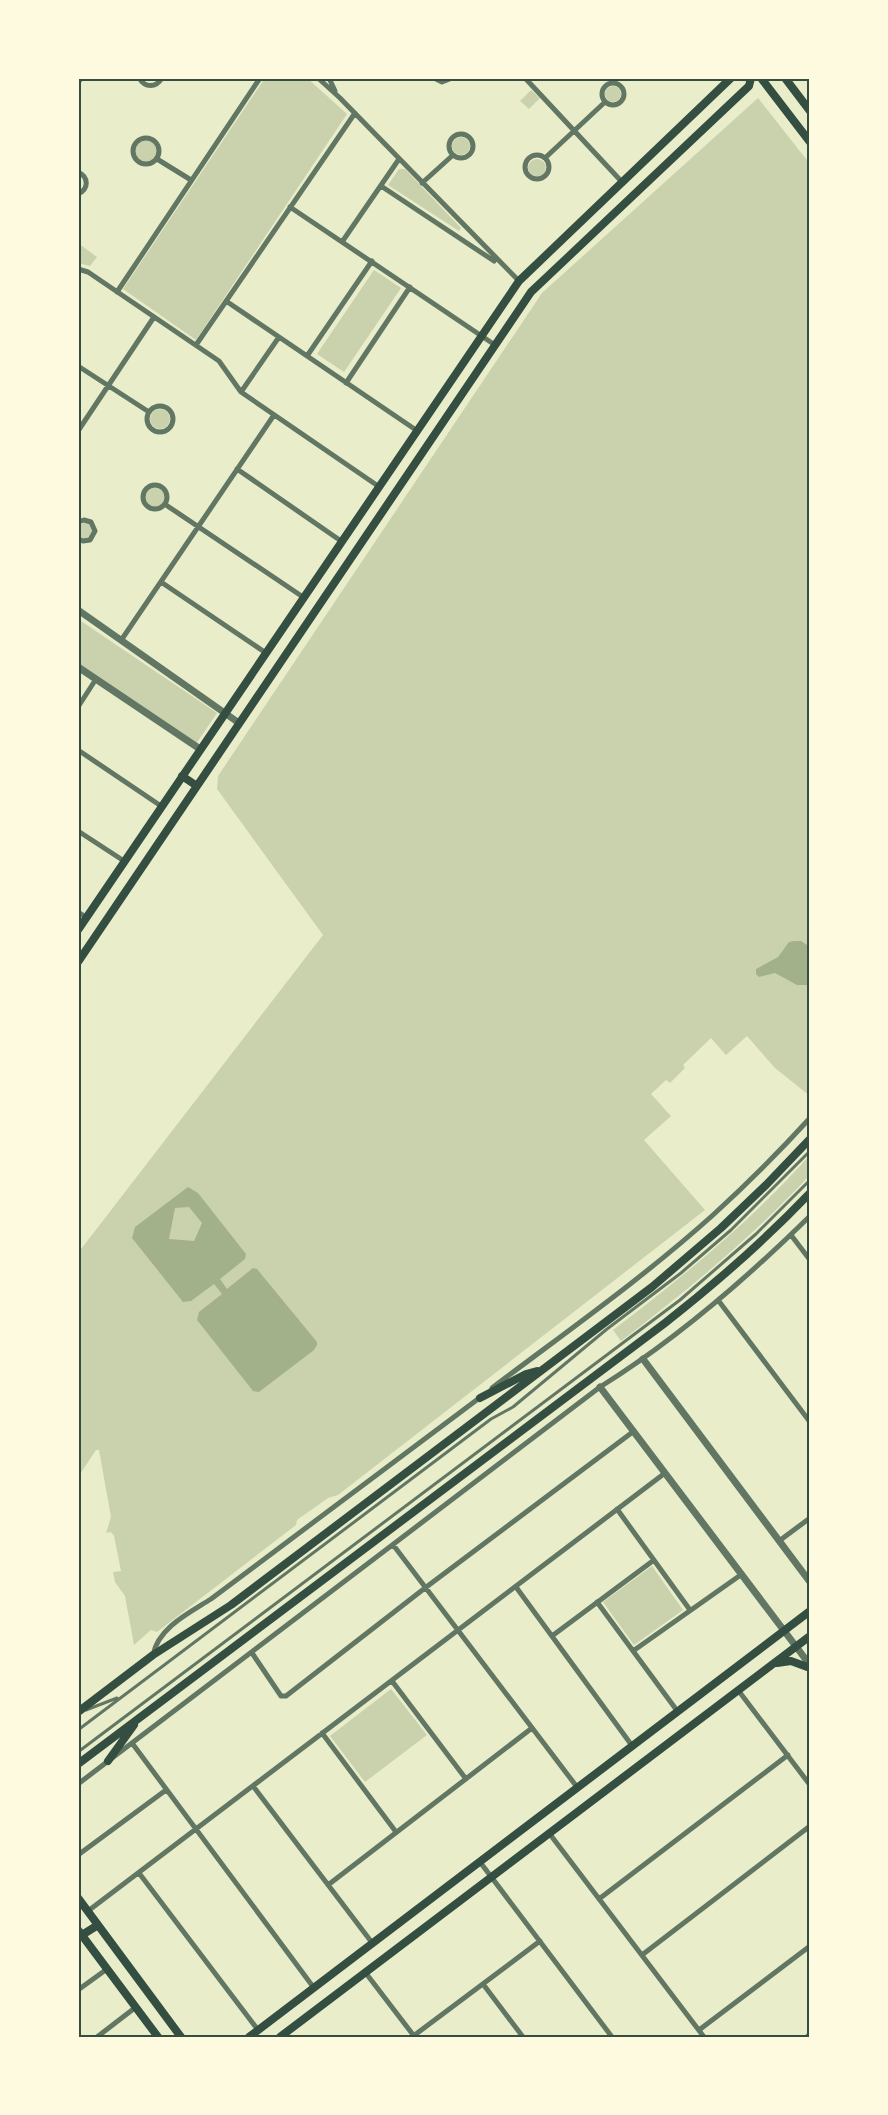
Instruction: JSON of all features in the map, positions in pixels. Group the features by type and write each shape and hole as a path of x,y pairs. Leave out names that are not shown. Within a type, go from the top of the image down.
{"main road":[{"path":"78,930 519,281 731,78"},
{"path":"78,962 531,292 749,86 751,78"},
{"path":"761,78 810,142"},
{"path":"785,78 810,111"},
{"path":"182,776 197,786"},
{"path":"78,1713 153,1655 231,1605 652,1287 721,1228 810,1139"},
{"path":"78,1764 672,1317 764,1240 810,1193"},
{"path":"480,1398 526,1374 543,1369"},
{"path":"249,2037 810,1611"},
{"path":"280,2037 810,1636"},
{"path":"772,1664 791,1661 810,1666"},
{"path":"108,1761 140,1716"},
{"path":"78,1898 181,2037"},
{"path":"98,1924 80,1933 158,2037"}],"street":[{"path":"78,83 81,78"},
{"path":"139,78 145,84 153,86 162,78"},
{"path":"117,291 260,78"},
{"path":"318,78 519,281"},
{"path":"329,78 340,98"},
{"path":"434,78 442,82 452,78"},
{"path":"525,78 622,182"},
{"path":"613,83 620,84 625,94 623,101 616,105 605,102 602,95 604,88 613,83"},
{"path":"545,158 605,102"},
{"path":"196,345 355,113"},
{"path":"461,134 471,139 474,147 468,157 460,159 453,155 449,144 453,137 461,134"},
{"path":"148,139 156,143 159,151 156,159 154,162 145,164 138,161 133,150 136,142 148,139"},
{"path":"422,183 453,155"},
{"path":"538,155 545,158 549,166 544,177 533,179 527,175 525,164 529,157 538,155"},
{"path":"156,159 191,180"},
{"path":"342,242 399,159"},
{"path":"78,172 85,176 87,184 84,191 78,194"},
{"path":"381,186 503,266"},
{"path":"290,207 495,345"},
{"path":"308,356 372,261"},
{"path":"78,269 88,272 219,361 241,392 378,486"},
{"path":"346,382 410,287"},
{"path":"226,301 416,430"},
{"path":"78,431 154,317"},
{"path":"241,392 279,337"},
{"path":"78,366 149,412"},
{"path":"156,407 168,409 172,420 169,428 162,432 150,428 147,420 149,412 156,407"},
{"path":"122,639 274,415"},
{"path":"237,470 341,541"},
{"path":"154,485 162,487 168,497 166,505 159,509 148,507 143,500 144,492 154,485"},
{"path":"166,505 303,597"},
{"path":"78,522 84,520 91,522 95,531 90,540 78,539"},
{"path":"161,582 266,653"},
{"path":"78,610 239,723"},
{"path":"78,668 200,749"},
{"path":"78,707 96,679"},
{"path":"78,750 161,806"},
{"path":"78,831 124,861"},
{"path":"78,912 86,918"},
{"path":"153,1655 154,1645 159,1637 184,1616 211,1599 480,1398 703,1224 764,1168 810,1118"},
{"path":"78,1784 394,1546 600,1387 643,1359 718,1300 810,1216"},
{"path":"791,1235 810,1260"},
{"path":"718,1300 810,1422"},
{"path":"643,1359 810,1582"},
{"path":"600,1387 810,1666"},
{"path":"252,1653 281,1696 286,1696 425,1587 634,1431"},
{"path":"88,1911 665,1473"},
{"path":"617,1509 690,1610"},
{"path":"779,1542 810,1518"},
{"path":"394,1546 577,1788"},
{"path":"552,1636 654,1560"},
{"path":"633,1651 742,1574"},
{"path":"516,1587 633,1747"},
{"path":"597,1602 678,1712"},
{"path":"392,1681 466,1779"},
{"path":"738,1690 810,1785"},
{"path":"328,1885 532,1728"},
{"path":"322,1733 396,1832"},
{"path":"132,1743 314,1988"},
{"path":"599,1899 788,1755"},
{"path":"253,1786 373,1944"},
{"path":"78,1855 166,1790"},
{"path":"642,1955 810,1826"},
{"path":"549,1833 704,2037"},
{"path":"480,1862 612,2037"},
{"path":"138,1873 258,2030"},
{"path":"365,1972 413,2036 540,1941"},
{"path":"699,2030 810,1946"},
{"path":"78,1990 107,1969"},
{"path":"483,1984 523,2037"},
{"path":"97,2037 136,2007"}],"lane":[{"path":"78,1730 481,1426 513,1407 607,1329 681,1273 731,1230 810,1151"},
{"path":"78,1752 680,1300 741,1248 810,1180"},
{"path":"78,1713 121,1696"}],"shaded area":[{"path":"265,78 307,78 347,114 196,340 123,289"},
{"path":"613,86 619,88 621,94 619,100 613,102 607,100 605,94 607,88"},
{"path":"531,90 540,98 529,109 520,101"},
{"path":"758,98 810,164 810,1096 775,1068 747,1036 726,1055 711,1038 683,1065 685,1068 670,1083 666,1080 651,1094 671,1116 644,1140 705,1210 338,1495 328,1498 297,1520 296,1525 157,1632 151,1630 134,1645 125,1596 115,1582 113,1572 121,1571 114,1536 111,1532 106,1533 111,1517 99,1450 96,1450 78,1477 78,1253 323,935 217,789 218,776 542,293"},
{"path":"461,137 467,140 470,146 467,152 461,155 455,152 452,146 455,140"},
{"path":"146,140 154,143 157,151 154,159 146,162 138,159 135,151 138,143"},
{"path":"537,159 543,162 546,168 543,174 537,177 531,174 528,168 531,162"},
{"path":"399,169 405,169 461,228 459,231 388,185"},
{"path":"78,243 97,257 90,266 78,263"},
{"path":"374,270 401,288 344,372 317,354"},
{"path":"160,409 167,412 170,419 167,426 160,429 153,426 150,419 153,412"},
{"path":"155,487 162,490 165,497 162,504 155,507 148,504 145,497 148,490"},
{"path":"85,523 91,525 93,531 91,537 85,539 79,537 77,531 79,525"},
{"path":"78,619 217,713 196,744 78,663"},
{"path":"801,941 810,947 810,985 797,985 775,973 759,977 756,974 756,969 778,957 789,942"},
{"path":"810,1155 810,1175 788,1198 719,1262 621,1341 613,1330 716,1247 764,1203"},
{"path":"188,1187 198,1193 246,1254 245,1259 220,1279 227,1289 253,1268 257,1269 317,1342 314,1350 259,1392 253,1391 197,1320 199,1312 222,1294 214,1284 191,1301 183,1302 132,1238 135,1227","holes":["189,1207 202,1223 194,1241 169,1239 175,1208"]},
{"path":"652,1566 683,1610 634,1645 603,1602"},
{"path":"391,1689 427,1735 365,1782 330,1736"}]}
